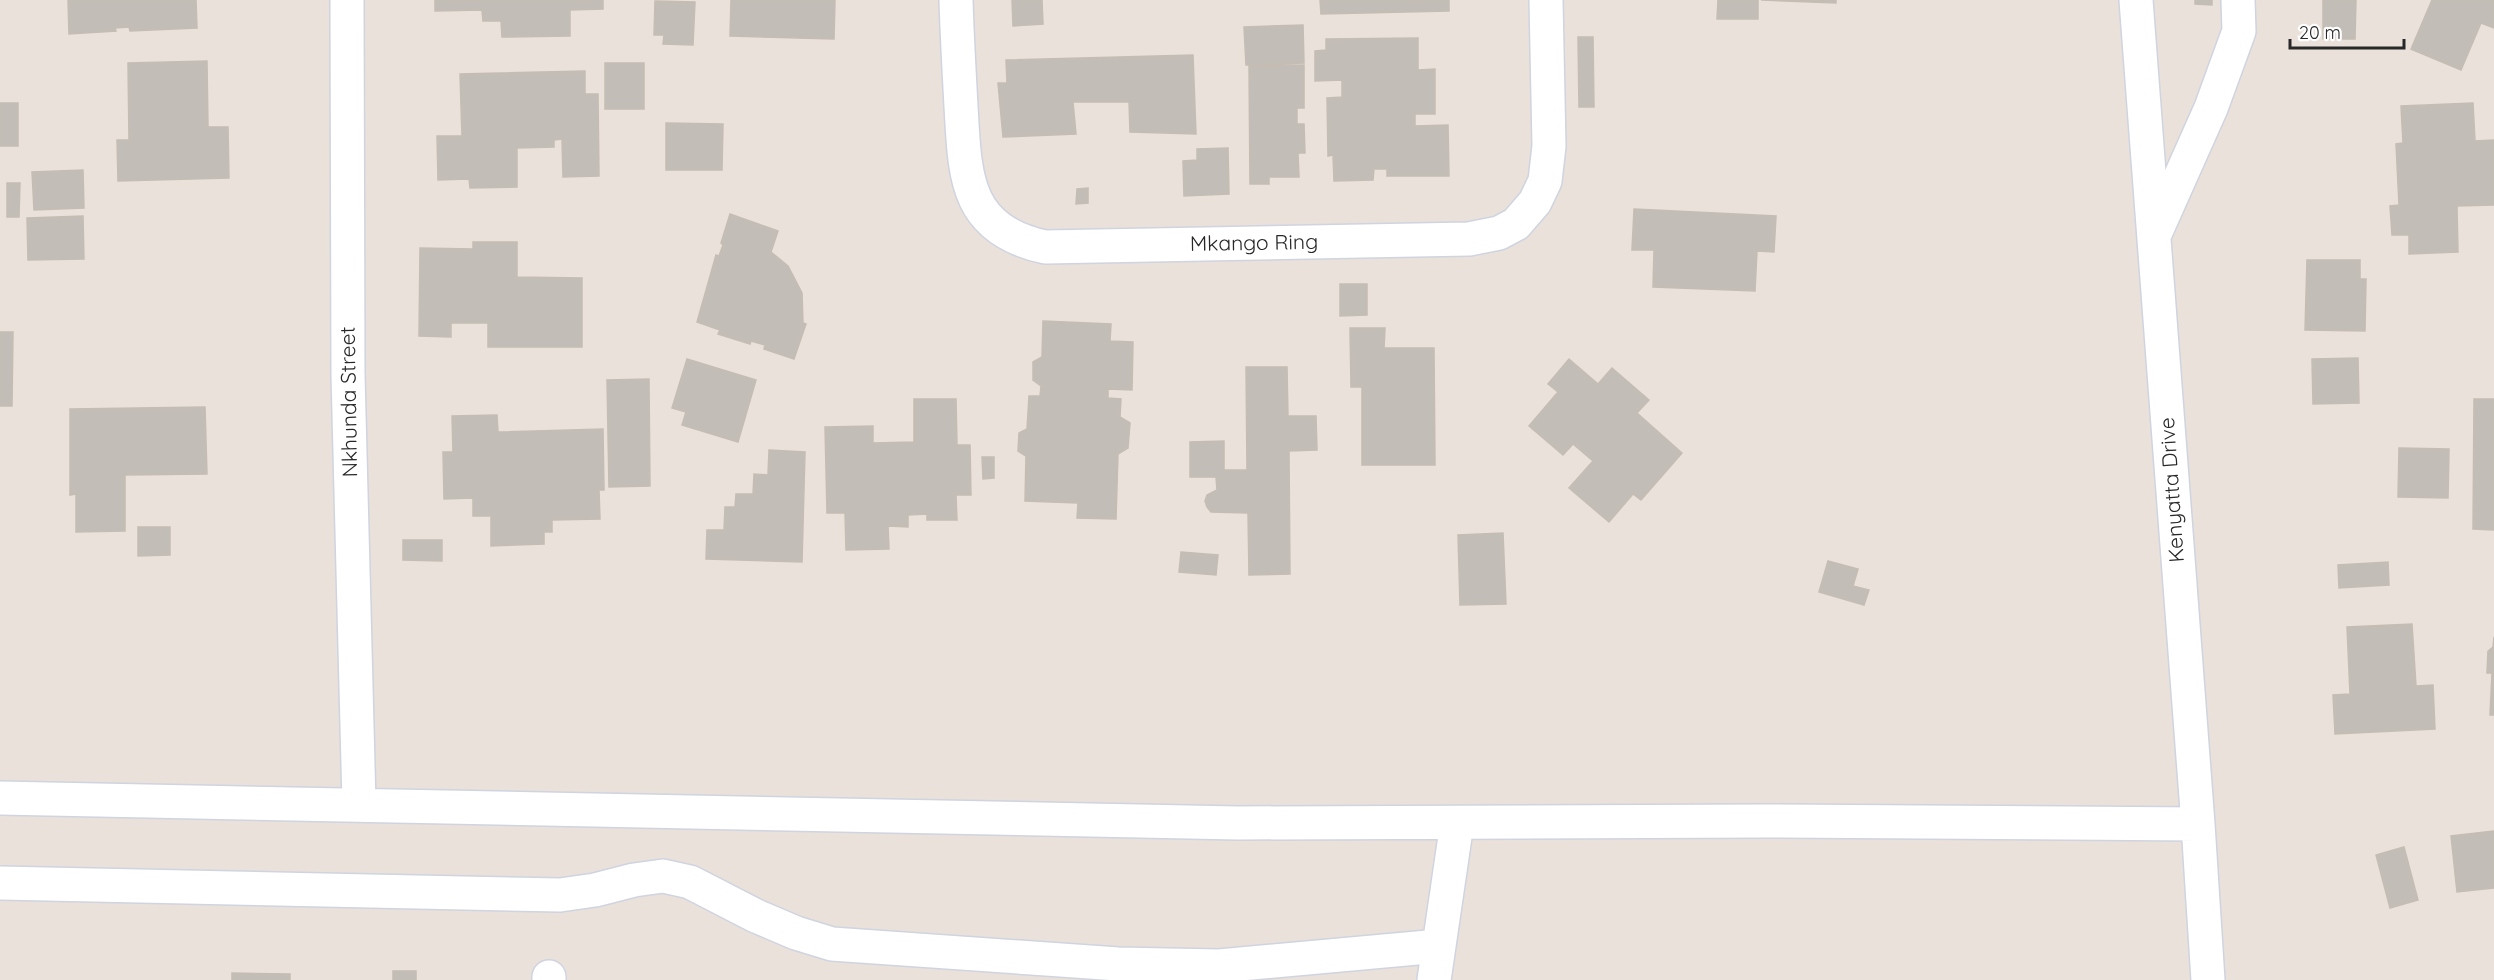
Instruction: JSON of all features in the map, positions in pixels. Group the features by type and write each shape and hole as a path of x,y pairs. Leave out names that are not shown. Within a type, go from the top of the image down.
{"street":[{"name":"Nkhunda Street","path":"347,0 348,375 359,804"},
{"name":"Mkango Ring","path":"956,0 964,165 972,195 984,214 998,227 1027,243 1045,247 1469,239 1499,233 1516,224 1526,215 1545,181 1549,146 1546,0"},
{"name":"Kenyatta Drive","path":"2136,0 2208,980"},
{"path":"2153,239 2211,108 2239,31 2238,0"},
{"path":"0,798 1203,823 1777,821 2198,824"},
{"path":"1434,980 1456,823"},
{"path":"0,883 560,895 663,876 690,882 766,920 796,933 832,944 1118,964 1219,966 1439,946"}],"building":[{"path":"68,0 196,0 197,28 130,31 129,27 115,28 116,31 69,34"},
{"path":"435,0 603,0 603,9 570,10 570,36 502,37 501,21 483,21 482,10 435,11"},
{"path":"731,0 835,0 834,39 730,36"},
{"path":"1012,0 1042,0 1043,24 1013,26"},
{"path":"1320,0 1449,0 1449,11 1321,14"},
{"path":"1718,0 1758,0 1758,19 1717,19"},
{"path":"1761,0 1836,0 1836,3"},
{"path":"2195,0 2212,0 2212,5 2195,4"},
{"path":"2323,0 2356,0 2355,39 2323,39"},
{"path":"2432,0 2494,0 2494,28 2481,23 2461,70 2411,49"},
{"path":"655,1 695,2 693,45 663,44 664,35 654,35"},
{"path":"1303,25 1304,63 1246,65 1244,27"},
{"path":"1578,37 1593,37 1594,107 1579,107"},
{"path":"1418,38 1418,70 1435,69 1435,114 1415,114 1415,126 1448,125 1449,176 1387,176 1387,169 1374,169 1373,180 1334,181 1333,155 1328,156 1327,98 1342,97 1342,80 1315,81 1315,51 1326,50 1326,39"},
{"path":"1193,55 1196,134 1130,132 1129,102 1073,102 1076,134 1003,137 998,83 1007,83 1006,60"},
{"path":"207,61 208,127 228,127 229,178 118,181 117,140 129,140 128,63"},
{"path":"605,63 644,63 644,109 605,109"},
{"path":"1304,65 1304,108 1297,108 1297,124 1304,124 1305,153 1298,153 1299,177 1269,177 1269,184 1250,184 1249,66"},
{"path":"585,71 585,94 598,94 599,176 563,177 562,139 554,140 554,147 517,148 517,187 470,188 469,179 438,180 437,136 462,136 460,74"},
{"path":"0,103 18,103 18,146 0,146"},
{"path":"2473,103 2475,141 2494,140 2494,205 2457,206 2458,252 2409,254 2409,235 2392,235 2390,206 2399,205 2396,144 2403,143 2401,106"},
{"path":"666,123 723,124 722,170 666,170"},
{"path":"1228,148 1229,194 1184,196 1183,161 1197,160 1197,149"},
{"path":"83,170 84,208 34,210 32,172"},
{"path":"7,183 20,183 19,217 7,217"},
{"path":"1088,188 1088,203 1076,204 1077,189"},
{"path":"1634,209 1776,216 1774,252 1757,251 1755,291 1653,287 1654,250 1632,250"},
{"path":"730,214 778,231 771,252 788,266 802,293 803,323 806,324 794,359 764,349 765,345 751,341 750,344 718,334 720,330 697,322 716,255 719,256 723,245 721,243"},
{"path":"83,216 84,259 28,260 27,218"},
{"path":"473,242 517,242 517,277 582,278 582,347 488,347 488,323 451,323 451,337 419,336 420,248 473,249"},
{"path":"2307,260 2360,260 2360,279 2366,279 2365,331 2305,330"},
{"path":"1340,284 1367,284 1367,315 1340,316"},
{"path":"1043,321 1111,324 1110,341 1133,342 1132,390 1108,389 1108,398 1121,399 1120,417 1130,423 1128,448 1118,454 1116,519 1077,518 1078,503 1025,501 1026,456 1018,451 1019,433 1027,429 1029,396 1040,396 1041,386 1033,380 1033,362 1042,357"},
{"path":"1350,328 1385,328 1384,348 1434,348 1435,465 1362,465 1362,387 1351,387"},
{"path":"0,332 13,332 12,406 0,406"},
{"path":"2358,358 2359,403 2313,404 2312,359"},
{"path":"687,359 756,380 738,442 682,425 686,412 672,408"},
{"path":"1569,359 1598,384 1612,368 1649,400 1637,413 1682,453 1641,500 1633,494 1609,522 1569,488 1593,461 1573,444 1563,455 1529,426 1558,392 1548,384"},
{"path":"1246,367 1287,367 1288,416 1316,416 1317,450 1289,451 1290,574 1249,575 1248,513 1211,512 1205,501 1207,495 1217,490 1216,477 1190,477 1190,442 1224,441 1224,470 1247,470"},
{"path":"649,379 650,486 609,487 607,380"},
{"path":"914,399 956,399 957,445 970,445 971,495 956,495 957,520 927,520 927,514 908,515 908,527 888,526 889,549 846,550 845,513 827,513 825,427 873,426 873,443 914,442"},
{"path":"2474,399 2494,399 2494,530 2473,529"},
{"path":"205,407 207,474 125,475 125,531 76,532 76,494 70,495 70,409"},
{"path":"497,415 498,432 603,429 604,490 599,490 600,519 552,520 552,532 544,532 544,544 491,546 491,516 473,516 473,498 444,499 443,452 453,452 452,416"},
{"path":"2399,448 2449,449 2448,498 2398,497"},
{"path":"769,450 805,452 802,562 706,559 707,530 724,530 725,507 735,507 736,494 753,494 754,474 768,475"},
{"path":"982,457 994,457 994,478 983,479"},
{"path":"138,527 170,527 170,555 138,556"},
{"path":"1503,533 1506,604 1460,605 1458,535"},
{"path":"403,540 442,540 442,561 403,560"},
{"path":"1181,552 1218,555 1216,575 1179,572"},
{"path":"1828,561 1858,569 1853,586 1869,590 1864,605 1819,592"},
{"path":"2388,562 2389,585 2339,588 2338,565"},
{"path":"2412,624 2416,686 2433,685 2435,729 2335,734 2333,695 2350,694 2347,627"},
{"path":"2494,637 2494,715 2490,715 2492,673 2487,673 2488,651 2493,647"},
{"path":"2494,831 2494,888 2457,892 2451,836"},
{"path":"2404,847 2418,900 2390,908 2376,855"},
{"path":"393,971 416,971 416,980 393,980"},
{"path":"232,973 290,974 290,980 232,980"}]}
